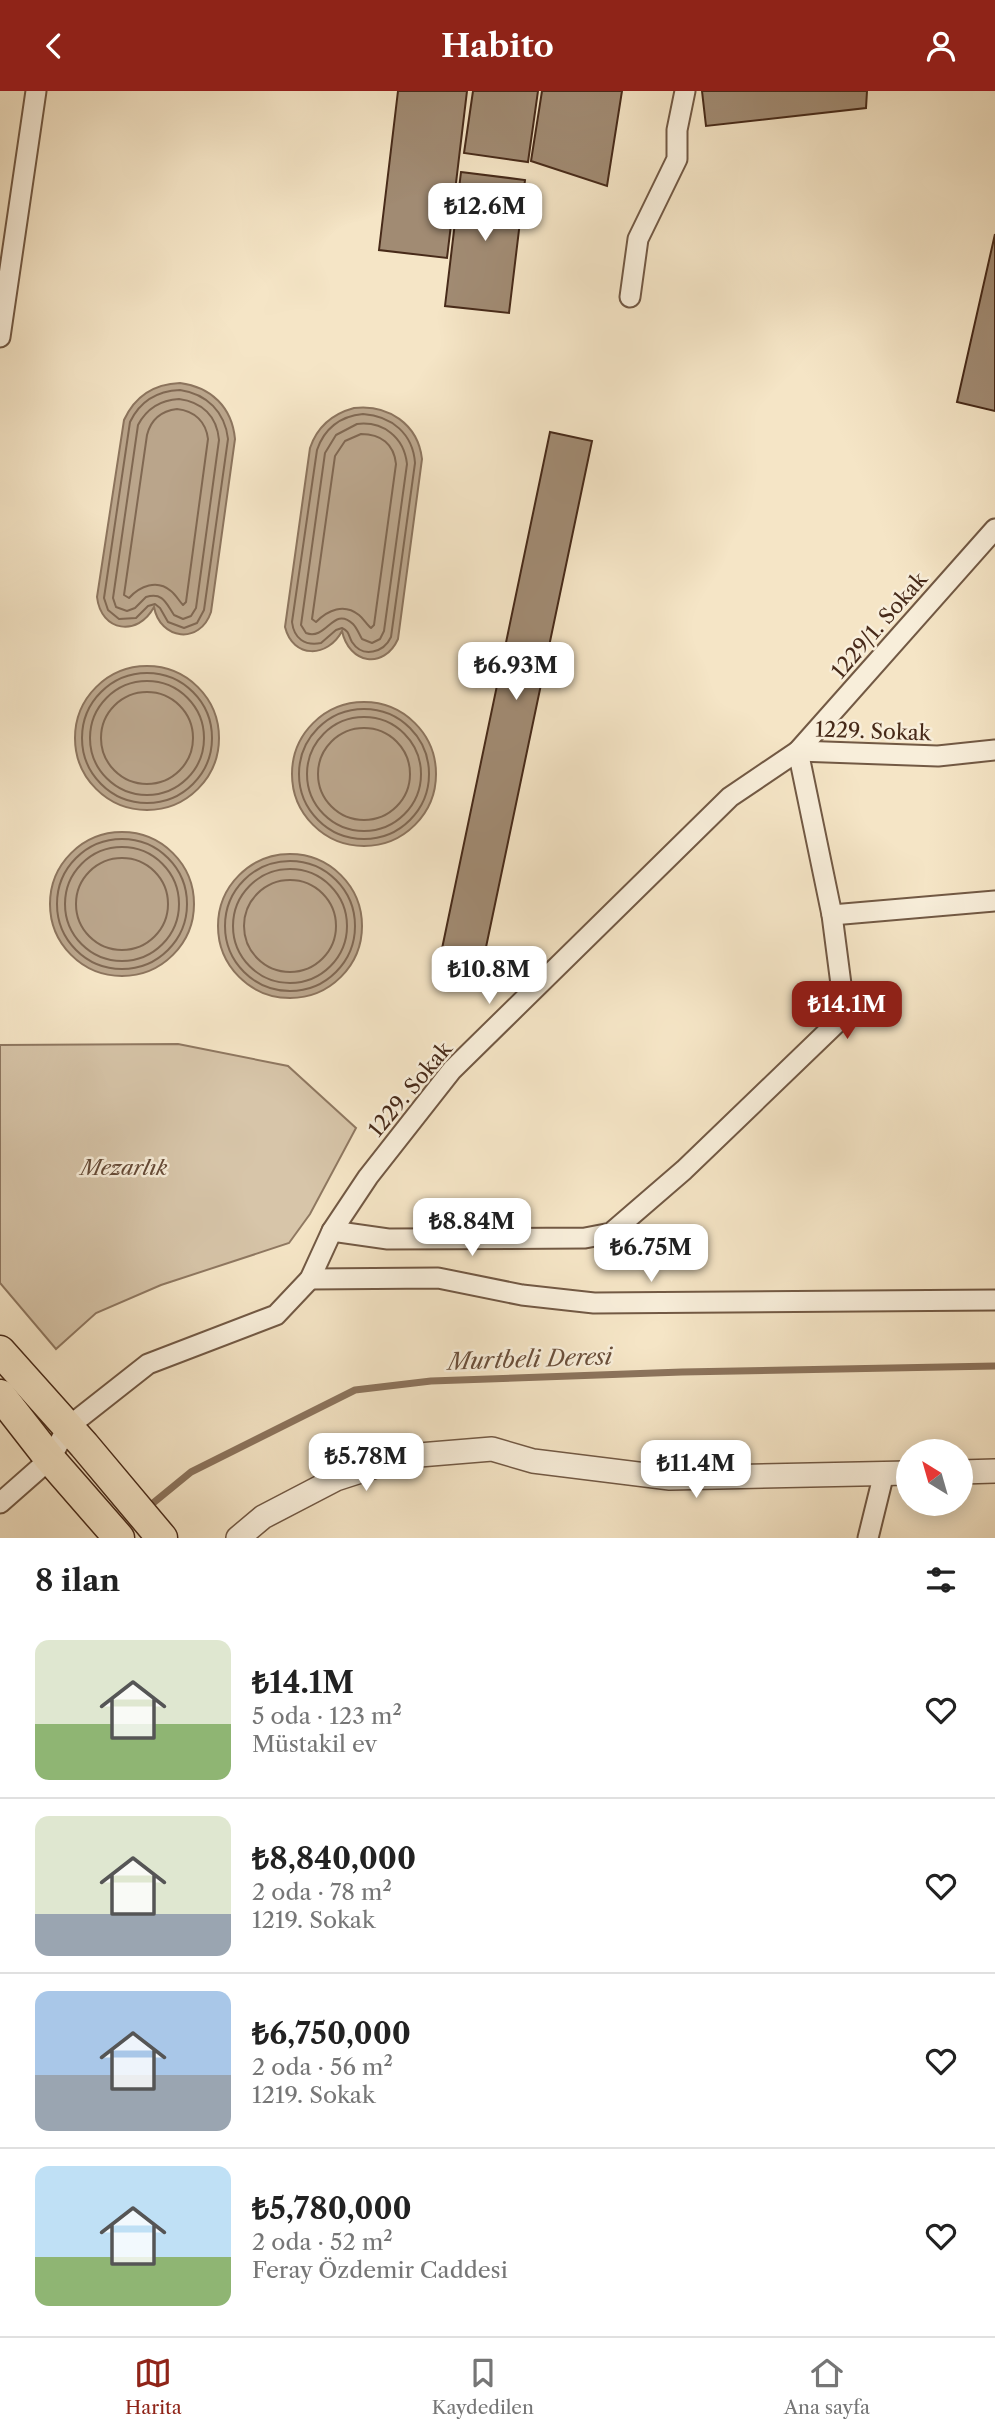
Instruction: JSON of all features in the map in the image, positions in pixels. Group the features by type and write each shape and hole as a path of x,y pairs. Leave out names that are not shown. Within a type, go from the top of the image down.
{"main road":[{"path":"0,1351 162,1538"},
{"path":"0,1395 119,1538"}],"street":[{"path":"0,337 36,91"},
{"path":"630,297 638,239 677,159 677,130 685,91"},
{"name":"1229/1. Sokak","path":"798,751 995,529"},
{"name":"1229. Sokak","path":"76,1436 148,1364 276,1315 310,1279 332,1231 368,1177 452,1070 730,797 798,751 938,756 995,750"},
{"path":"332,1231 388,1239 585,1238 611,1233 684,1170 845,1015 832,915 798,751"},
{"path":"832,915 995,901"},
{"path":"310,1279 438,1277 522,1295 594,1303 995,1300"},
{"path":"0,1503 54,1463 76,1436"},
{"path":"238,1538 263,1517 336,1479 407,1456 492,1449 533,1461 670,1478 896,1473"},
{"path":"973,1472 995,1471"},
{"path":"868,1538 884,1473"}],"green space":[{"name":"Mezarlık","path":"178,1044 288,1066 356,1128 310,1214 289,1243 161,1285 96,1313 56,1349 0,1283 0,1045"}],"water":[{"path":"180,383 201,389 218,401 230,417 235,439 211,612 206,623 190,634 172,632 164,626 154,607 139,623 121,626 113,623 105,618 97,597 124,420 134,404 147,393 162,386"},
{"path":"354,408 378,409 399,419 408,426 414,436 422,459 398,639 392,649 376,659 367,659 352,651 342,631 328,646 311,651 295,645 285,627 310,448 326,422"},
{"path":"147,666 175,671 198,687 214,710 219,738 214,766 198,789 175,805 147,810 119,805 96,789 80,766 75,738 80,710 96,687 119,671"},
{"path":"364,702 392,707 415,723 431,746 436,774 431,802 415,825 392,841 364,846 336,841 313,825 297,802 292,774 297,746 313,723 336,707"},
{"path":"122,832 150,837 173,853 189,876 194,904 189,932 173,955 150,971 122,976 94,971 71,955 55,932 50,904 55,876 71,853 94,837"},
{"path":"290,854 318,859 341,875 357,898 362,926 357,954 341,977 318,993 290,998 262,993 239,977 223,954 218,926 223,898 239,875 262,859"}],"building":[{"path":"398,91 467,91 447,258 379,250"},
{"path":"473,91 538,91 528,162 464,153"},
{"path":"542,91 622,91 607,186 531,161"},
{"path":"702,91 867,91 866,108 706,126"},
{"path":"461,172 525,180 509,313 445,306"},
{"path":"995,234 995,411 957,402"},
{"path":"550,432 592,441 481,971 439,963"}],"waterway":[{"name":"Murtbeli Deresi","path":"147,1508 191,1472 355,1390 431,1381 682,1372 995,1366"}]}
